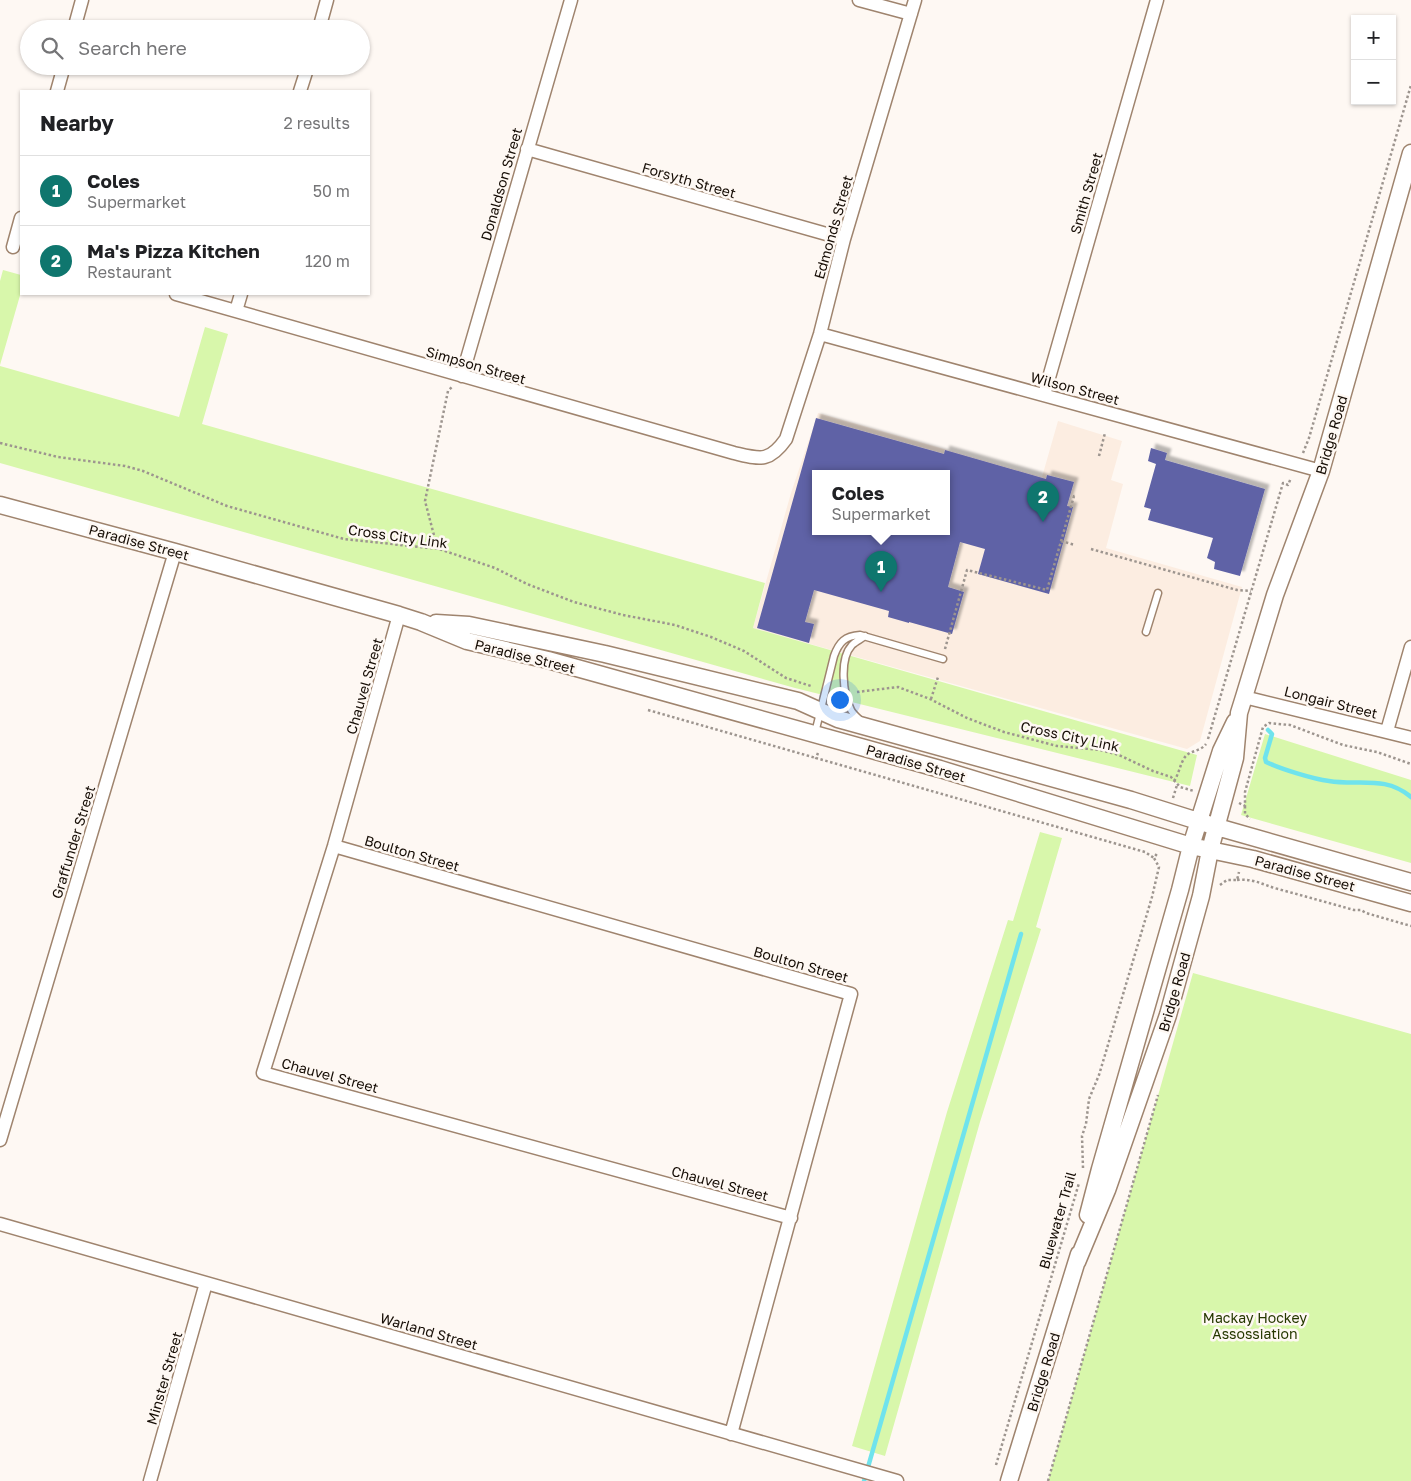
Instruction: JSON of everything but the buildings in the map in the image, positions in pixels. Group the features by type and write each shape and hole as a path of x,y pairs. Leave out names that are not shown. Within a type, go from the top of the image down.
{"street":[{"path":"76,20 82,0"},
{"path":"321,20 327,0"},
{"name":"Donaldson Street","path":"462,376 571,0"},
{"path":"859,0 911,14"},
{"name":"Edmonds Street","path":"770,457 786,439 820,334 844,239 915,0"},
{"name":"Smith Street","path":"1044,394 1157,0"},
{"path":"57,90 61,75"},
{"path":"300,90 305,75"},
{"name":"Forsyth Street","path":"527,149 844,239"},
{"name":"Bridge Road","path":"1009,1481 1077,1262 1095,1186 1198,821 1221,751 1239,713 1275,594 1321,471 1411,153"},
{"path":"0,244 17,249 20,226"},
{"name":"Simpson Street","path":"180,295 752,458 770,457"},
{"path":"236,311 241,295"},
{"name":"Wilson Street","path":"820,334 1321,471"},
{"name":"Paradise Street","path":"0,505 400,615 467,641 548,660 940,769 1191,846 1253,858 1411,903"},
{"name":"Graffunder Street","path":"0,1140 175,552"},
{"name":"Chauvel Street","path":"400,615 334,846 263,1073 791,1218"},
{"name":"Paradise Street","path":"421,622 469,626 605,654 798,701 838,719 868,728 1131,800 1216,827 1411,882"},
{"path":"1387,731 1411,647"},
{"name":"Longair Street","path":"1244,697 1411,738"},
{"name":"Bridge Road","path":"1077,1262 1107,1190 1168,1015 1202,896 1210,850 1236,758 1239,713"},
{"name":"Boulton Street","path":"334,846 851,994 731,1434"},
{"name":"Warland Street","path":"0,1224 896,1481"},
{"name":"Minster Street","path":"150,1481 206,1283"}],"lane":[{"path":"1146,632 1158,592"},
{"path":"815,734 837,648 841,642 851,636 864,636 943,659"},
{"path":"864,636 852,645 845,658 843,670 844,684 851,710 868,728"}],"path":[{"path":"1303,452 1309,438 1411,85"},
{"path":"439,549 425,501 448,391 462,376"},
{"path":"1099,456 1105,433"},
{"name":"Cross City Link","path":"0,443 58,457 125,466 143,471 227,506 344,539 439,549 495,568 527,584 574,602 623,615 676,625 711,637 744,651 786,678 810,686"},
{"path":"1174,781 1179,774 1185,757 1189,753 1200,750 1206,744 1283,483 1288,485 1291,479"},
{"path":"945,650 967,570 1047,590 1074,496 1076,497"},
{"path":"1061,541 1075,545"},
{"path":"1091,549 1237,590 1251,590"},
{"path":"931,699 938,677"},
{"name":"Cross City Link","path":"852,693 898,687 931,699 967,718 1004,732 1057,746 1100,750 1119,755 1171,777 1177,785"},
{"path":"648,710 1145,852 1154,858 1158,850"},
{"path":"1252,820 1248,819 1245,814 1245,792 1263,727 1269,721 1290,725 1343,745 1377,752 1411,764"},
{"path":"816,758 818,753"},
{"path":"1173,798 1177,785 1195,791"},
{"path":"1238,803 1245,806"},
{"name":"Bluewater Trail","path":"994,1472 1083,1167 1082,1136 1086,1124 1089,1099 1099,1075 1155,883 1159,867 1154,858"},
{"path":"1236,880 1238,872"},
{"path":"1218,888 1227,880 1244,879 1260,882 1274,888 1354,910 1362,910 1366,913 1411,926"},
{"path":"1155,883 1161,885"},
{"path":"1048,1481 1160,1090"}],"shaded area":[{"path":"818,413 1042,477 1058,421 1122,441 1111,480 1123,484 1106,548 1242,587 1200,741 1187,749 753,628 791,493"}],"green space":[{"path":"3,270 20,275 20,295 0,365 0,281"},
{"path":"205,327 228,334 202,424 765,583 753,628 1197,755 1190,786 795,688 0,463 0,366 179,417"},
{"path":"1265,734 1411,780 1411,863 1241,815"},
{"path":"1040,832 1062,838 1036,927 1041,929 980,1122 885,1456 852,1446 947,1112 1008,920 1013,921"},
{"name":"Mackay Hockey Assossiation","path":"1193,973 1411,1034 1411,1481 1048,1481"}],"waterway":[{"path":"1268,730 1272,734 1265,758 1266,762 1322,780 1391,786 1411,797"},
{"path":"864,1481 1021,934"}],"place":[{"name":"Ma's Pizza Kitchen","path":"1043,522"},
{"name":"Coles","path":"881,592"}]}
